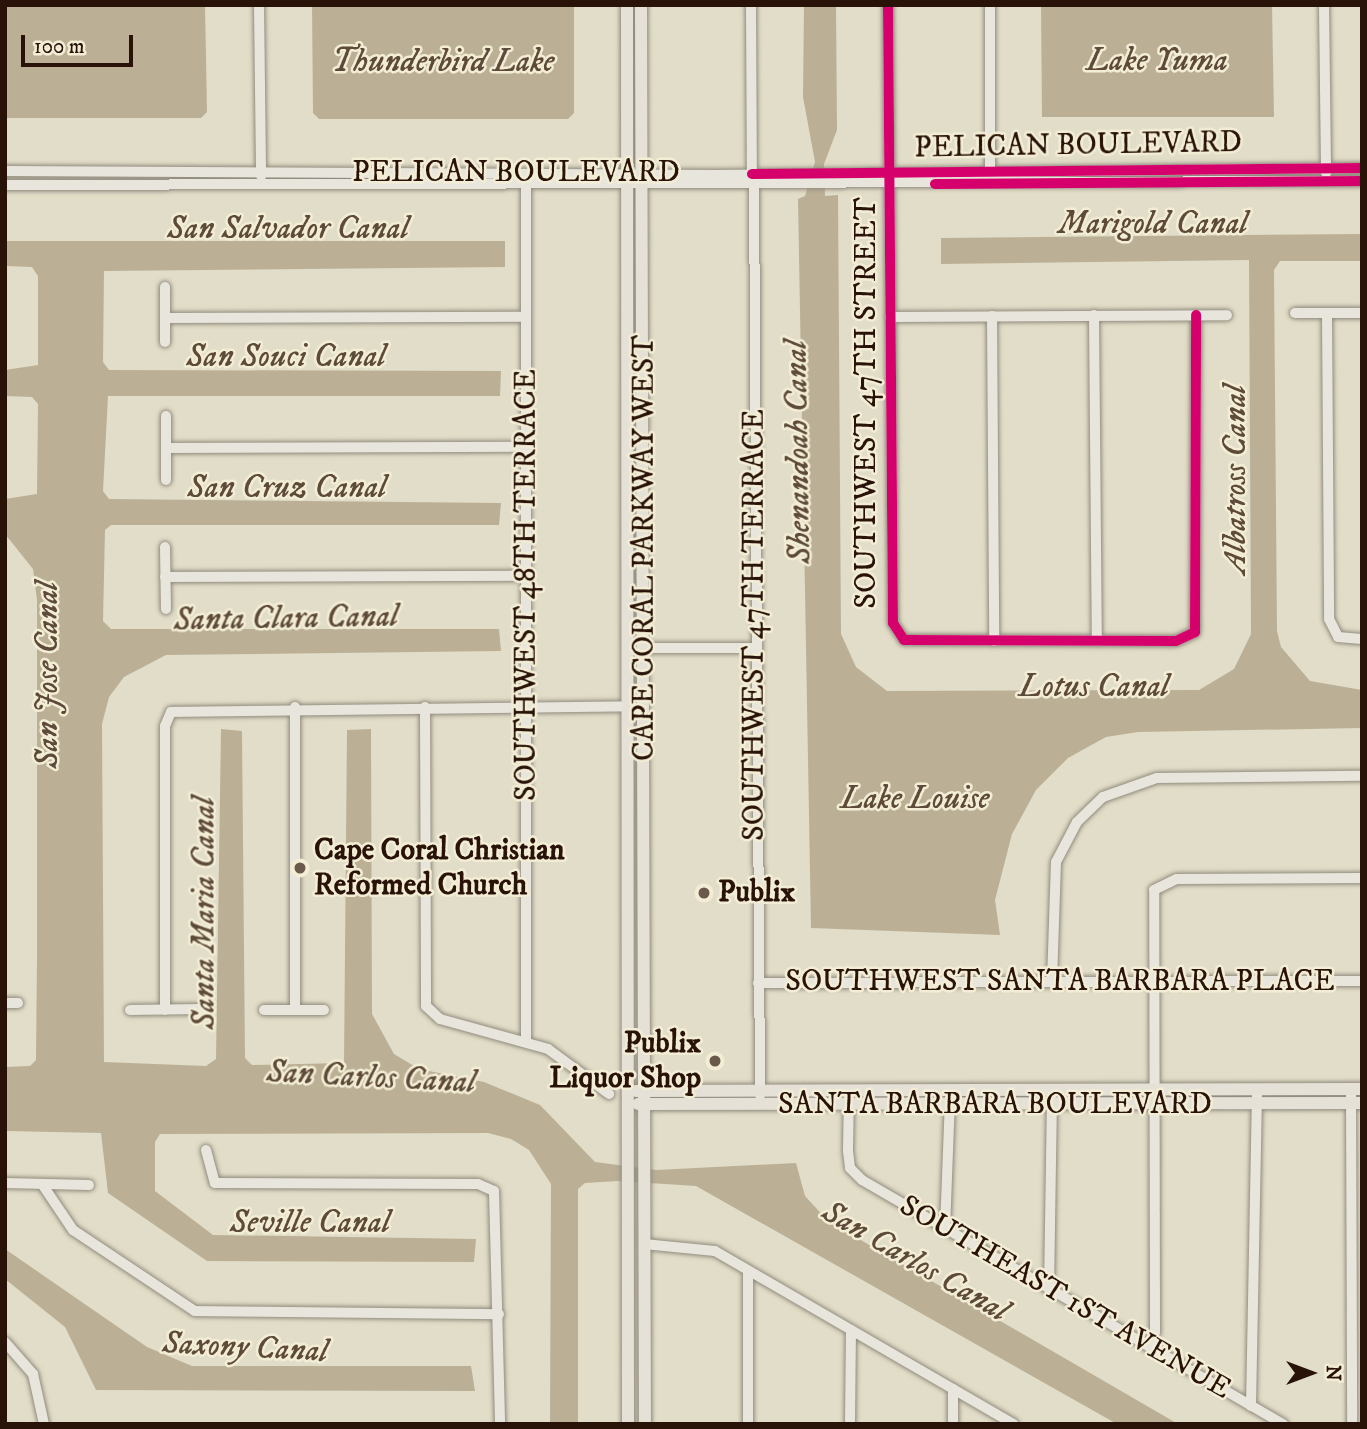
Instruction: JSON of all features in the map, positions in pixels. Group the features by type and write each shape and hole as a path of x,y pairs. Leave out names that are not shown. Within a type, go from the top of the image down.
{"main road":[{"name":"CAPE CORAL PARKWAY WEST","path":"627,5 631,706 628,1424"},
{"name":"CAPE CORAL PARKWAY WEST","path":"641,5 645,648 644,1097 647,1164"},
{"path":"630,558 637,572 638,640 645,648"},
{"path":"631,706 638,717 639,786 644,796"},
{"path":"631,842 636,921 645,934"},
{"name":"SANTA BARBARA BOULEVARD","path":"629,1097 760,1091 1356,1089"},
{"name":"SANTA BARBARA BOULEVARD","path":"644,1097 663,1104 760,1107 1357,1103"},
{"path":"645,1424 644,1227 647,1164 651,1112 663,1104"},
{"path":"628,1369 638,1378 638,1424"}],"street":[{"path":"259,5 261,186"},
{"path":"751,5 752,174"},
{"name":"SOUTHWEST 47TH STREET","path":"887,5 896,632 912,642 994,641"},
{"path":"990,5 990,184"},
{"path":"1324,5 1326,181"},
{"name":"PELICAN BOULEVARD","path":"889,179 991,171 1362,168"},
{"name":"PELICAN BOULEVARD","path":"5,171 526,172 629,180"},
{"path":"64,171 64,186"},
{"name":"SOUTHWEST 48TH TERRACE","path":"526,172 526,1040"},
{"name":"PELICAN BOULEVARD","path":"643,180 752,174 990,184 1362,181"},
{"path":"754,186 795,177"},
{"name":"PELICAN BOULEVARD","path":"5,186 526,187 643,180 754,186 795,177"},
{"name":"SOUTHWEST 47TH TERRACE","path":"754,186 760,1107"},
{"path":"165,287 165,342"},
{"path":"1296,313 1362,313"},
{"path":"1327,313 1332,631 1362,639"},
{"path":"1094,315 1097,641"},
{"path":"992,316 994,641 1097,641 1176,640 1195,632 1196,315"},
{"path":"890,317 1227,315"},
{"path":"165,318 526,317"},
{"path":"166,416 166,480"},
{"path":"166,448 527,447"},
{"path":"165,547 166,609"},
{"path":"165,577 527,576"},
{"path":"645,648 757,648"},
{"path":"425,706 425,998 432,1015 526,1040 609,1094"},
{"path":"165,1010 165,726 171,712 295,707 631,706"},
{"path":"295,707 295,1010"},
{"path":"1052,982 1052,880 1063,843 1083,815 1111,792 1157,778 1362,776"},
{"path":"1149,1347 1155,1332 1153,982 1157,885 1362,878"},
{"name":"SOUTHWEST SANTA BARBARA PLACE","path":"758,984 1362,981"},
{"path":"5,1003 18,1003"},
{"path":"131,1010 202,1009"},
{"path":"264,1010 324,1010"},
{"path":"1352,1424 1356,1089"},
{"path":"1251,1406 1256,1090"},
{"path":"946,1229 950,1091"},
{"path":"1049,1289 1053,1091"},
{"path":"849,1092 849,1106"},
{"name":"SOUTHEAST 1ST AVENUE","path":"849,1106 850,1168 946,1229 1283,1424"},
{"path":"206,1150 215,1184 486,1185 499,1207 500,1424"},
{"path":"5,1183 89,1185"},
{"path":"42,1184 66,1225 195,1311 499,1314"},
{"path":"644,1244 703,1246 1013,1424"},
{"path":"748,1271 748,1424"},
{"path":"850,1424 851,1330"},
{"path":"5,1342 33,1374 44,1424"},
{"path":"953,1389 953,1424"}],"water":[{"path":"5,5 205,5 207,112 201,118 5,118"},
{"name":"Thunderbird Lake","path":"312,5 574,5 574,113 568,119 319,119 313,113"},
{"name":"Lake Louise","path":"804,5 836,5 837,130 824,164 825,196 838,195 841,634 856,667 887,691 1199,690 1234,669 1251,634 1249,260 941,264 941,238 1362,234 1362,261 1280,261 1274,270 1277,631 1281,647 1310,681 1362,690 1362,728 1138,732 1106,737 1068,758 1036,790 1012,834 995,900 1000,935 811,928 798,199 805,196 815,162 803,97"},
{"name":"Lake Yuma","path":"1041,5 1272,5 1274,117 1042,117"},
{"path":"5,241 505,241 505,267 104,271 103,362 109,370 501,371 500,396 108,396 103,491 109,499 501,503 499,525 111,525 105,530 103,621 111,629 499,629 501,651 166,655 124,677 109,697 102,724 104,1062 206,1066 216,1059 221,729 242,731 245,1058 252,1065 344,1063 347,730 371,729 372,1014 394,1054 419,1069 484,1082 540,1105 595,1162 656,1170 796,1163 805,1196 828,1221 1178,1424 1117,1424 696,1186 618,1181 585,1183 578,1189 578,1422 550,1422 551,1184 529,1150 511,1139 488,1133 160,1134 155,1142 155,1191 213,1235 476,1239 474,1262 207,1261 108,1193 101,1133 5,1131 5,1067 30,1066 36,1060 37,600 33,569 5,534 5,499 37,494 38,404 32,397 5,396 5,370 38,365 38,276 32,267 5,266"},
{"path":"5,1249 147,1347 192,1366 471,1366 475,1391 96,1390 65,1327 5,1279"}],"cycle path":[{"path":"888,5 893,623 904,640 1176,641 1195,632 1196,315"},
{"path":"752,174 1362,168"},
{"path":"935,184 1362,181"}],"place":[{"name":"Cape Coral Christian Reformed Church","path":"300,868"},
{"name":"Publix","path":"704,893"},
{"name":"Publix Liquor Shop","path":"715,1061"}],"water label":[{"name":"Marigold Canal","path":"1153,224"},
{"name":"San Salvador Canal","path":"288,229"},
{"name":"San Souci Canal","path":"286,357"},
{"name":"Shenandoah Canal","path":"799,452"},
{"name":"Albatross Canal","path":"1236,479"},
{"name":"San Cruz Canal","path":"287,488"},
{"name":"Santa Clara Canal","path":"286,619"},
{"name":"San Jose Canal","path":"48,675"},
{"name":"Lotus Canal","path":"1094,687"},
{"name":"Santa Maria Canal","path":"205,913"},
{"name":"San Carlos Canal","path":"371,1078"},
{"name":"Seville Canal","path":"310,1223"},
{"name":"San Carlos Canal","path":"915,1262"},
{"name":"Saxony Canal","path":"245,1348"}]}
